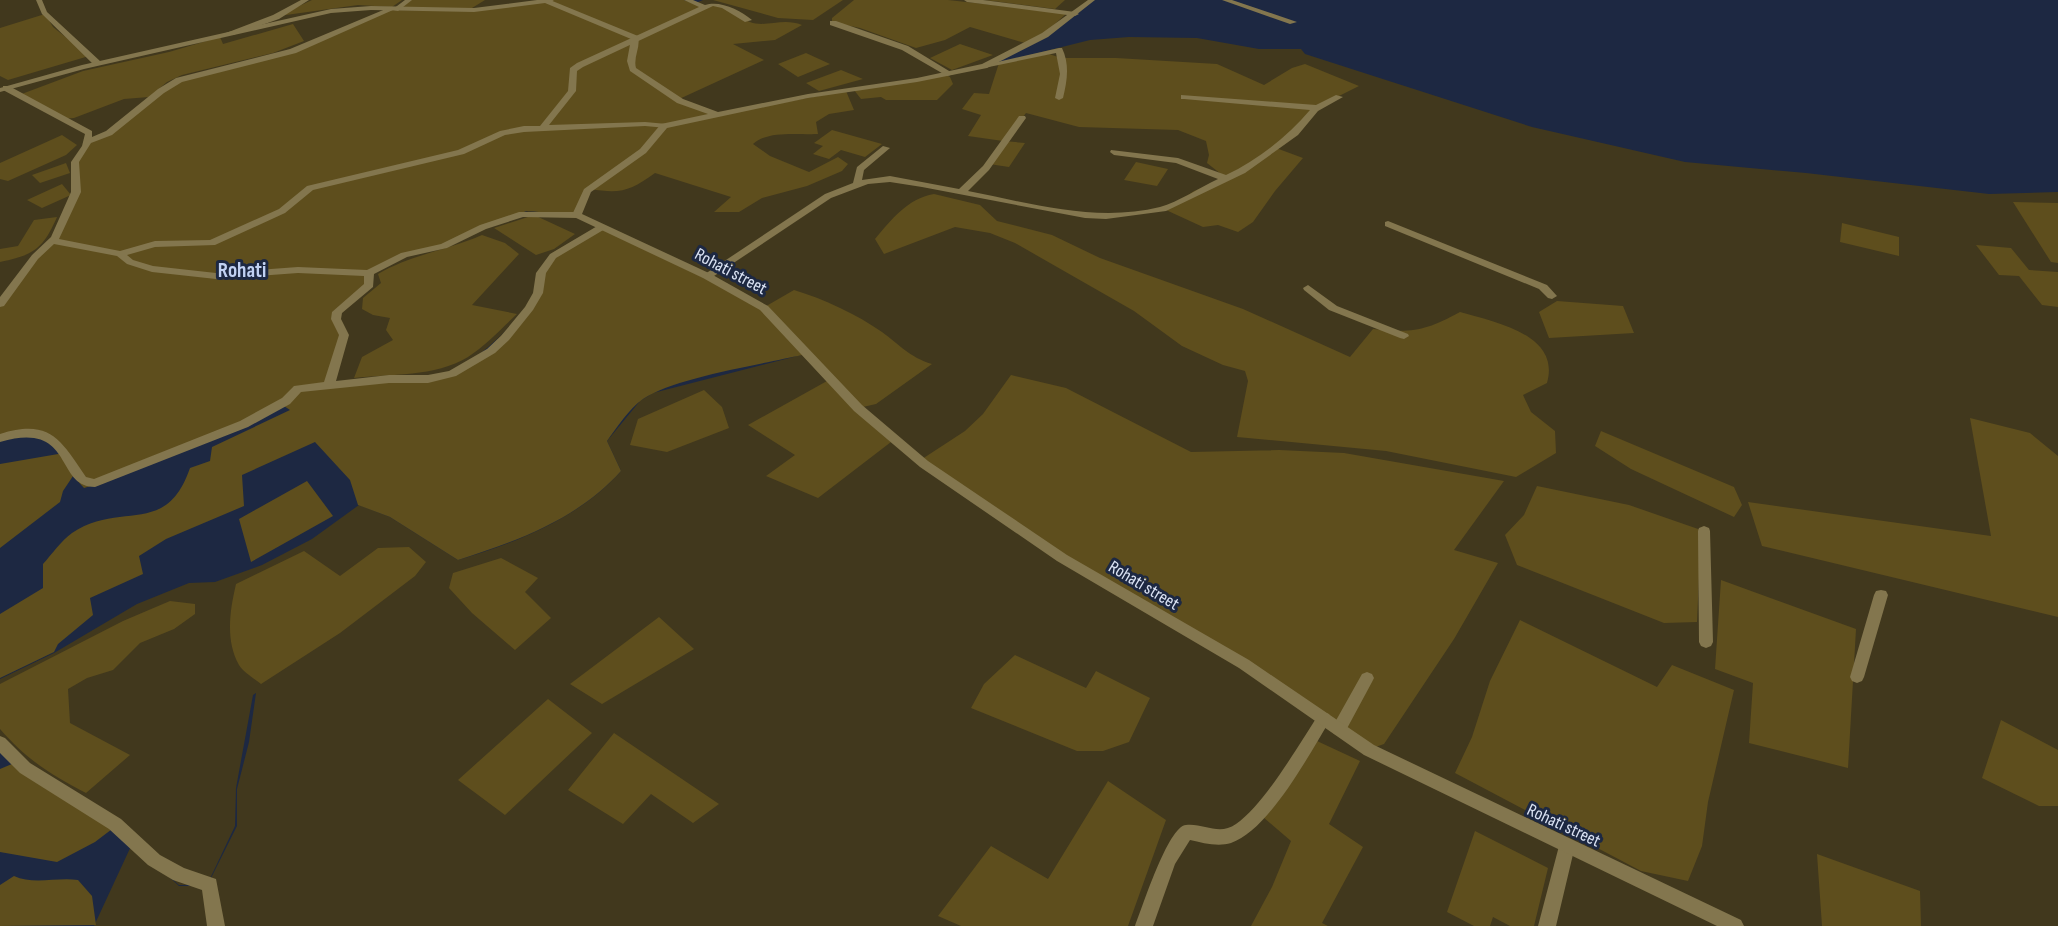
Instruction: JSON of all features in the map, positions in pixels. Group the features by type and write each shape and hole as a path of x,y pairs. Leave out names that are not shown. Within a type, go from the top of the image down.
{"street":[{"path":"39,0 44,13 97,63"},
{"path":"228,34 276,17 306,0"},
{"path":"87,142 109,133 161,91 179,80 293,51 409,0"},
{"path":"6,88 97,63 331,11 355,8 474,10 546,0 635,38"},
{"path":"687,0 704,8"},
{"path":"967,0 1076,14"},
{"path":"984,66 1045,35 1092,0"},
{"path":"1225,0 1293,22"},
{"path":"543,128 572,90 575,67 635,38 718,4 748,20"},
{"path":"833,23 905,48 950,74"},
{"path":"635,38 636,45 630,59 633,69 680,101 718,116"},
{"path":"52,241 120,254 155,244 214,243 282,211 310,188 461,152 503,133 543,128 645,124 664,126 808,96 950,74 1059,50 1064,63 1064,81 1059,98"},
{"path":"0,77 6,88 86,129 89,133 87,142 75,162 76,192 52,241 35,257 0,304"},
{"path":"1184,98 1318,108"},
{"path":"707,276 828,196 857,183 890,179 962,191 1035,207 1106,216 1163,209 1242,171 1295,133 1318,108 1339,98"},
{"path":"962,191 986,168 1022,118"},
{"path":"120,254 130,262 152,268 216,276 298,270 369,273 404,255 444,246 483,227 522,214 577,215 587,191 643,151 664,126"},
{"path":"857,183 856,175 860,170 886,148"},
{"path":"1114,152 1178,161 1227,179"},
{"name":"Rohati street","path":"577,215 707,276 764,308 858,408 924,464 1062,558 1244,664 1369,750 1401,768 1735,926"},
{"path":"1388,224 1543,287 1552,296"},
{"path":"0,438 18,433 32,434 52,440 82,480 95,483 244,424 285,401 298,389 389,379 428,379 452,374 505,338 529,308 538,293 541,273 560,250 602,227"},
{"path":"329,386 344,334 336,319 337,312 369,285 369,273"},
{"path":"1308,288 1333,309 1404,336"},
{"path":"1704,531 1706,642"},
{"path":"1857,677 1881,595"},
{"path":"1339,729 1367,678"},
{"path":"1144,926 1168,860 1186,832 1220,837 1232,835 1246,828 1284,778 1324,718"},
{"path":"0,743 25,768 115,824 153,860 179,874 210,885 216,926"},
{"path":"1546,926 1567,846"}],"shaded area":[{"path":"0,0 552,0 468,11 429,12 76,192 52,241 0,298"},
{"path":"312,0 402,0 392,7 358,5 286,15 284,13"},
{"path":"411,0 485,0 472,8 399,8"},
{"path":"552,0 684,0 703,7 710,5 722,7 756,24 788,22 802,25 775,40 733,44 764,60 677,100 714,115 846,91 854,110 829,114 816,122 818,134 775,135 753,144 770,156 809,172 838,157 848,164 842,171 807,186 762,198 739,212 714,212 731,197 655,173 625,190 590,189 573,215 527,211 503,219 448,245 403,255 367,272 370,283 336,312 343,335 328,385 423,381 464,366 489,348 528,307 554,252 598,227 723,287 761,309 794,290 828,302 851,313 882,332 911,354 932,364 876,404 854,409 891,442 818,498 766,476 795,455 748,425 827,381 802,355 696,378 657,391 643,399 628,413 607,441 621,471 586,502 525,536 458,560 390,517 358,505 350,480 315,442 242,475 244,506 166,539 139,556 143,574 90,598 93,615 58,644 54,652 0,678 0,614 43,588 43,564 68,536 90,524 155,511 168,503 180,490 190,468 210,461 212,447 290,410 281,404 110,480 84,488 73,476 63,491 60,502 0,548 0,464 64,453 50,442 35,437 0,438 0,302 55,238 76,192 71,163 91,140 103,135 171,82 290,52 389,10 468,11"},
{"path":"703,0 1092,0 1048,36 990,65 1090,40 1129,37 1197,38 1259,49 1301,49 1305,54 1532,127 1685,162 1989,194 2058,192 2058,926 94,926 132,844 0,745 0,679 54,653 137,604 189,583 215,582 262,565 312,539 359,505 390,517 458,560 525,537 586,503 621,471 607,441 640,401 653,393 801,355 537,292 489,347 475,358 442,375 403,384 328,385 334,321 366,272 528,211 552,215 578,206 676,100 693,4","holes":["256,693 249,742 237,789 237,826 207,886 179,886 155,864 179,885 207,885 235,826 236,788 253,695"]},
{"path":"713,0 843,0 813,20 778,18"},
{"path":"854,0 948,0 1067,13 1048,30 1025,43 970,27 945,40 916,48 860,28 832,22 832,18"},
{"path":"985,0 1065,0 1055,9"},
{"path":"45,14 53,27 89,56 8,80 0,76 0,28"},
{"path":"293,24 304,41 273,53 182,75 167,82 149,97 124,99 74,118 62,119 19,95 83,71 169,52 220,37 223,44"},
{"path":"960,44 993,55 952,70 930,58"},
{"path":"806,53 830,64 798,77 778,64"},
{"path":"1049,54 1061,58 1116,58 1217,64 1264,85 1292,68 1305,64 1359,86 1327,102 1276,148 1303,158 1253,222 1238,232 1218,225 1203,227 1166,210 1194,191 1226,178 1207,163 1209,155 1206,141 1178,130 1079,127 1026,113 1004,141 1025,143 1009,167 989,164 1003,141 968,136 981,115 962,109 974,93 989,94 999,63"},
{"path":"841,70 863,79 819,91 806,83"},
{"path":"944,74 950,77 953,84 937,100 886,100 881,97 861,99 854,90"},
{"path":"832,130 882,144 865,157 841,150 829,159 813,154 823,146 814,143"},
{"path":"62,135 77,145 66,155 8,181 0,179 0,163"},
{"path":"1136,162 1168,169 1157,186 1124,180"},
{"path":"66,163 70,173 40,183 32,175"},
{"path":"62,184 71,195 42,208 27,200"},
{"path":"934,194 980,205 997,221 1052,235 1100,258 1243,309 1350,357 1373,329 1399,331 1418,329 1428,327 1460,312 1506,326 1535,342 1544,353 1549,366 1547,383 1523,395 1531,412 1555,431 1556,453 1516,477 1386,451 1237,437 1248,381 1245,371 1223,365 1182,346 1134,311 1015,243 990,233 955,227 884,254 875,239 908,205"},
{"path":"2013,202 2058,203 2058,263 2051,262"},
{"path":"534,215 575,234 554,249 536,255 494,228"},
{"path":"57,217 47,237 36,249 21,257 0,262 0,249 18,246 34,220"},
{"path":"1842,223 1899,237 1899,256 1840,242"},
{"path":"482,235 505,243 519,254 472,305 517,314 481,347 455,363 427,371 354,378 362,357 393,340 386,330 390,318 373,315 362,309 363,298 381,283 378,274 416,257"},
{"path":"1976,245 2011,248 2029,270 2058,272 2058,307 2042,305 2019,276 1999,275"},
{"path":"1557,301 1623,306 1634,333 1549,338 1539,312"},
{"path":"1011,375 1066,388 1191,452 1279,450 1344,453 1504,481 1454,550 1498,563 1454,639 1384,744 1364,751 1256,670 1155,615 916,463 965,431 983,414"},
{"path":"704,390 722,407 729,428 667,452 630,445 638,419"},
{"path":"1970,418 2030,433 2058,456 2058,617 1762,546 1748,502 1991,536"},
{"path":"1601,431 1734,487 1742,505 1734,517 1631,469 1595,446"},
{"path":"307,481 333,516 251,562 239,519"},
{"path":"1537,486 1629,505 1701,530 1697,622 1664,623 1517,565 1505,535 1524,515"},
{"path":"409,547 426,562 415,576 340,633 261,684 241,668 230,635 236,584 304,551 340,576 378,548"},
{"path":"501,558 538,578 525,592 551,618 515,650 472,613 449,588 453,573"},
{"path":"1721,580 1856,629 1848,768 1749,743 1753,683 1715,669"},
{"path":"170,601 195,604 195,614 174,629 140,643 113,670 87,678 68,689 70,723 130,755 86,793 40,766 0,729 0,684 123,621"},
{"path":"659,617 694,649 602,704 570,684"},
{"path":"1520,620 1657,687 1672,665 1734,690 1708,802 1702,846 1688,881 1641,871 1455,773 1472,737 1490,681"},
{"path":"1015,655 1086,688 1096,671 1150,698 1129,742 1103,751 1077,751 971,708 984,684"},
{"path":"548,699 592,733 505,815 458,780"},
{"path":"2001,720 2058,750 2058,806 2039,806 1982,778"},
{"path":"614,733 719,804 693,823 651,794 623,824 568,790"},
{"path":"1317,741 1360,761 1329,824 1363,847 1322,923 1328,926 1251,926 1272,887 1291,841 1263,817"},
{"path":"19,761 120,823 95,842 57,862 0,852 0,769"},
{"path":"1108,781 1166,820 1128,926 961,926 938,916 991,846 1048,879"},
{"path":"1475,831 1548,868 1534,926 1510,926 1493,917 1490,926 1474,926 1447,912"},
{"path":"1817,854 1920,891 1921,926 1822,926"},
{"path":"14,876 29,880 78,880 92,896 96,925 0,926 0,885"}],"district":[{"name":"Rohati","path":"242,270"}]}
